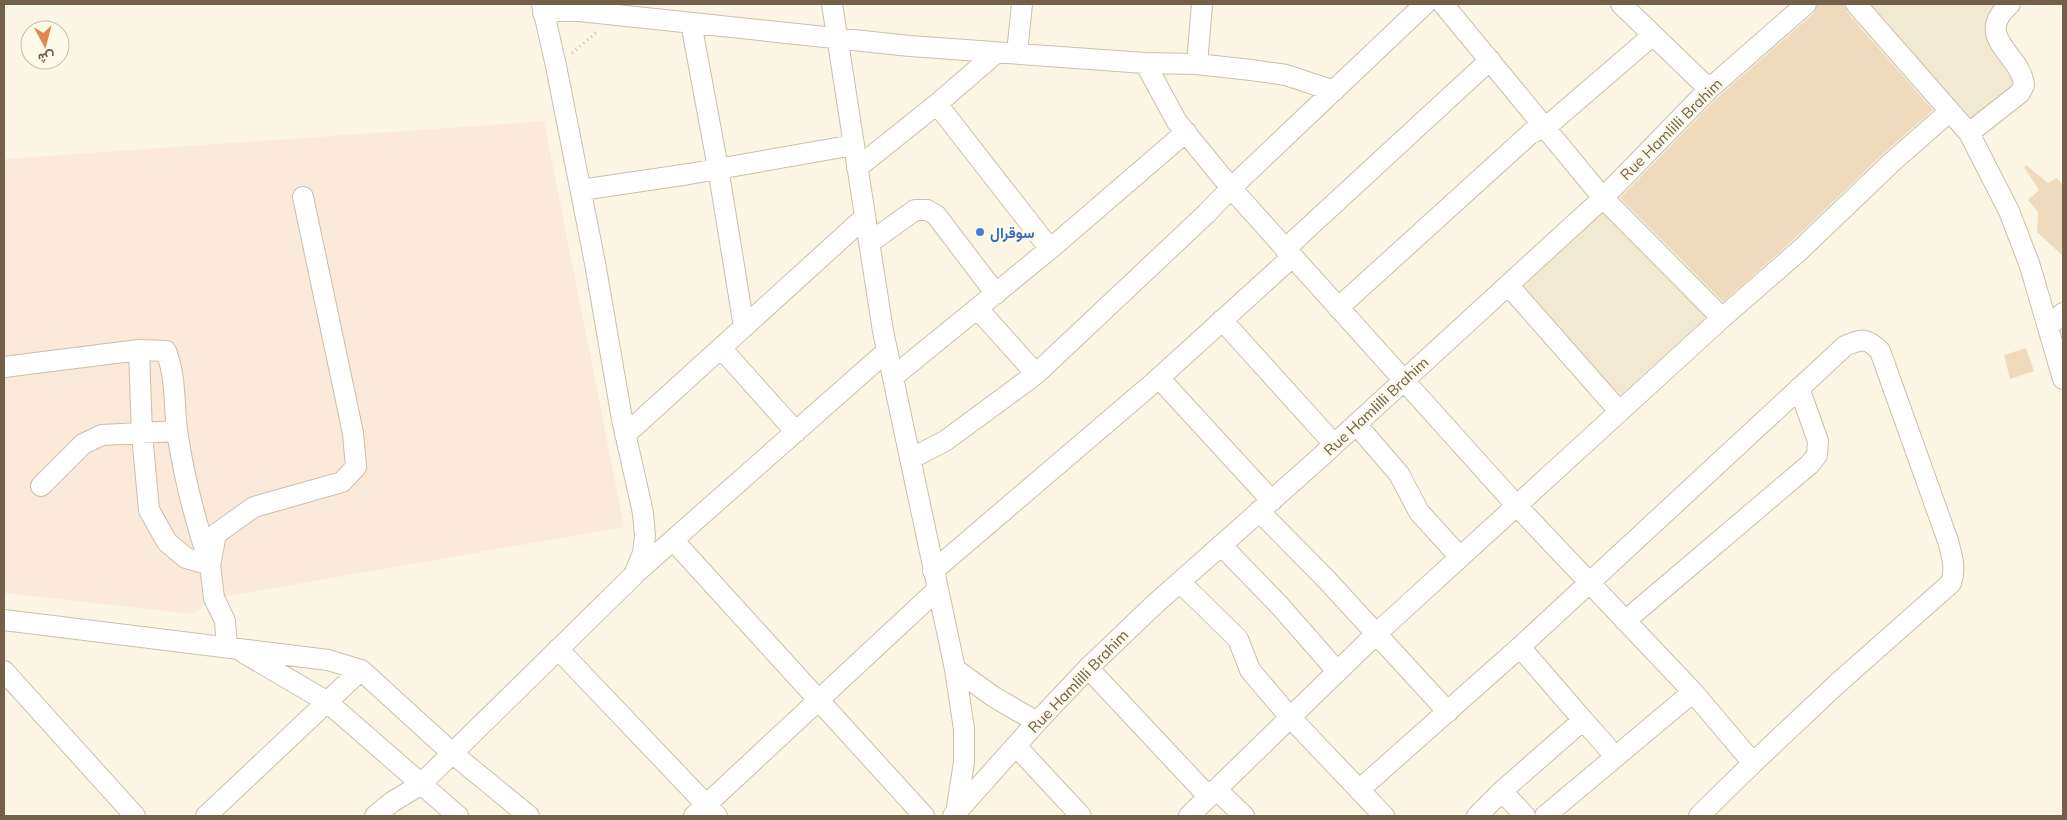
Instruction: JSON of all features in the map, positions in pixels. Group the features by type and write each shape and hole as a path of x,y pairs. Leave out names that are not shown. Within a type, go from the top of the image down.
{"street":[{"path":"832,4 869,243 888,351 955,669 964,728 964,762 955,815"},
{"path":"1018,53 1022,4"},
{"path":"1198,64 1202,4"},
{"path":"910,459 945,442 1036,374 1425,4"},
{"path":"1443,4 1603,198 1722,318"},
{"path":"1621,4 1709,89"},
{"path":"1856,4 1969,133 2009,211 2030,266 2063,379"},
{"path":"1969,133 2020,93 2024,85 2020,70 2000,45 1996,35 1996,22 2000,14 2010,4"},
{"name":"Rue Hamlilli Brahim","path":"955,815 1037,722 1088,668 1180,582 1266,506 1603,198 1709,89 1799,6"},
{"path":"634,574 641,563 646,536 643,513 625,435 556,66 542,8 996,52 1145,63 1198,64 1286,75 1334,91"},
{"path":"691,23 718,168 744,327"},
{"path":"1338,308 1531,133 1545,128 1653,35"},
{"path":"857,168 937,104 996,52"},
{"path":"558,649 706,813 935,580 1222,320 1288,253 1490,60"},
{"path":"1145,63 1178,122 1231,188 1516,505 1693,692 1754,763"},
{"path":"937,104 1050,250"},
{"path":"1189,816 1289,716 1459,556 1722,318 1799,251 1891,163 1950,111"},
{"path":"893,378 1050,250 1186,132"},
{"path":"580,190 854,145"},
{"path":"210,566 216,534 254,507 342,482 356,467 353,433 303,197"},
{"path":"869,243 915,210 927,210 936,216 996,294"},
{"path":"625,435 865,217"},
{"path":"1508,285 1619,411"},
{"path":"977,308 1036,374"},
{"path":"2048,327 2063,313"},
{"path":"1222,320 1334,444"},
{"path":"1359,790 1520,647 1846,346 1860,340 1871,342 1880,351 1948,541 1954,562 1954,574 1951,583 1838,683 1700,816"},
{"path":"721,348 796,432"},
{"path":"139,350 142,434 149,510 167,542 186,558 210,566"},
{"path":"4,366 139,350 166,352 172,367 177,431 192,512 210,566 214,598 225,621 231,648 326,702 458,816"},
{"path":"375,816 392,802 420,785 634,574 888,351"},
{"path":"1159,378 1326,579 1448,712"},
{"path":"1624,621 1810,464 1817,455 1818,441 1800,388"},
{"path":"1356,424 1399,474 1419,512 1459,556"},
{"path":"41,486 83,444 102,436 177,431"},
{"path":"673,540 924,816"},
{"path":"1221,545 1280,606 1337,671"},
{"path":"1180,582 1238,639 1250,670 1289,716 1384,816"},
{"path":"4,620 328,660 361,670 452,753 528,816"},
{"path":"1520,647 1615,756"},
{"path":"1088,668 1212,792 1244,816"},
{"path":"955,669 994,698 1037,722"},
{"path":"206,816 361,670"},
{"path":"4,673 135,816"},
{"path":"1544,816 1693,692"},
{"path":"1477,816 1583,720"},
{"path":"1016,746 1081,816"},
{"path":"1502,792 1525,816"}],"path":[{"path":"556,66 617,15"}],"shaded area":[{"path":"1856,4 2015,4 1996,22 2022,90 1969,133"},
{"path":"544,121 624,527 222,597 191,614 4,593 4,159"},
{"path":"1603,198 1722,318 1619,411 1508,285"}],"building":[{"path":"1818,4 1844,4 1847,12 1933,110 1883,154 1791,242 1723,302 1620,198 1717,98 1814,13"},
{"path":"2026,165 2048,183 2057,178 2063,185 2063,256 2037,232 2038,212 2028,200 2039,190 2024,167"},
{"path":"2026,348 2034,371 2010,379 2004,355"}],"place":[{"name":"سوقرال","path":"980,232"}]}
